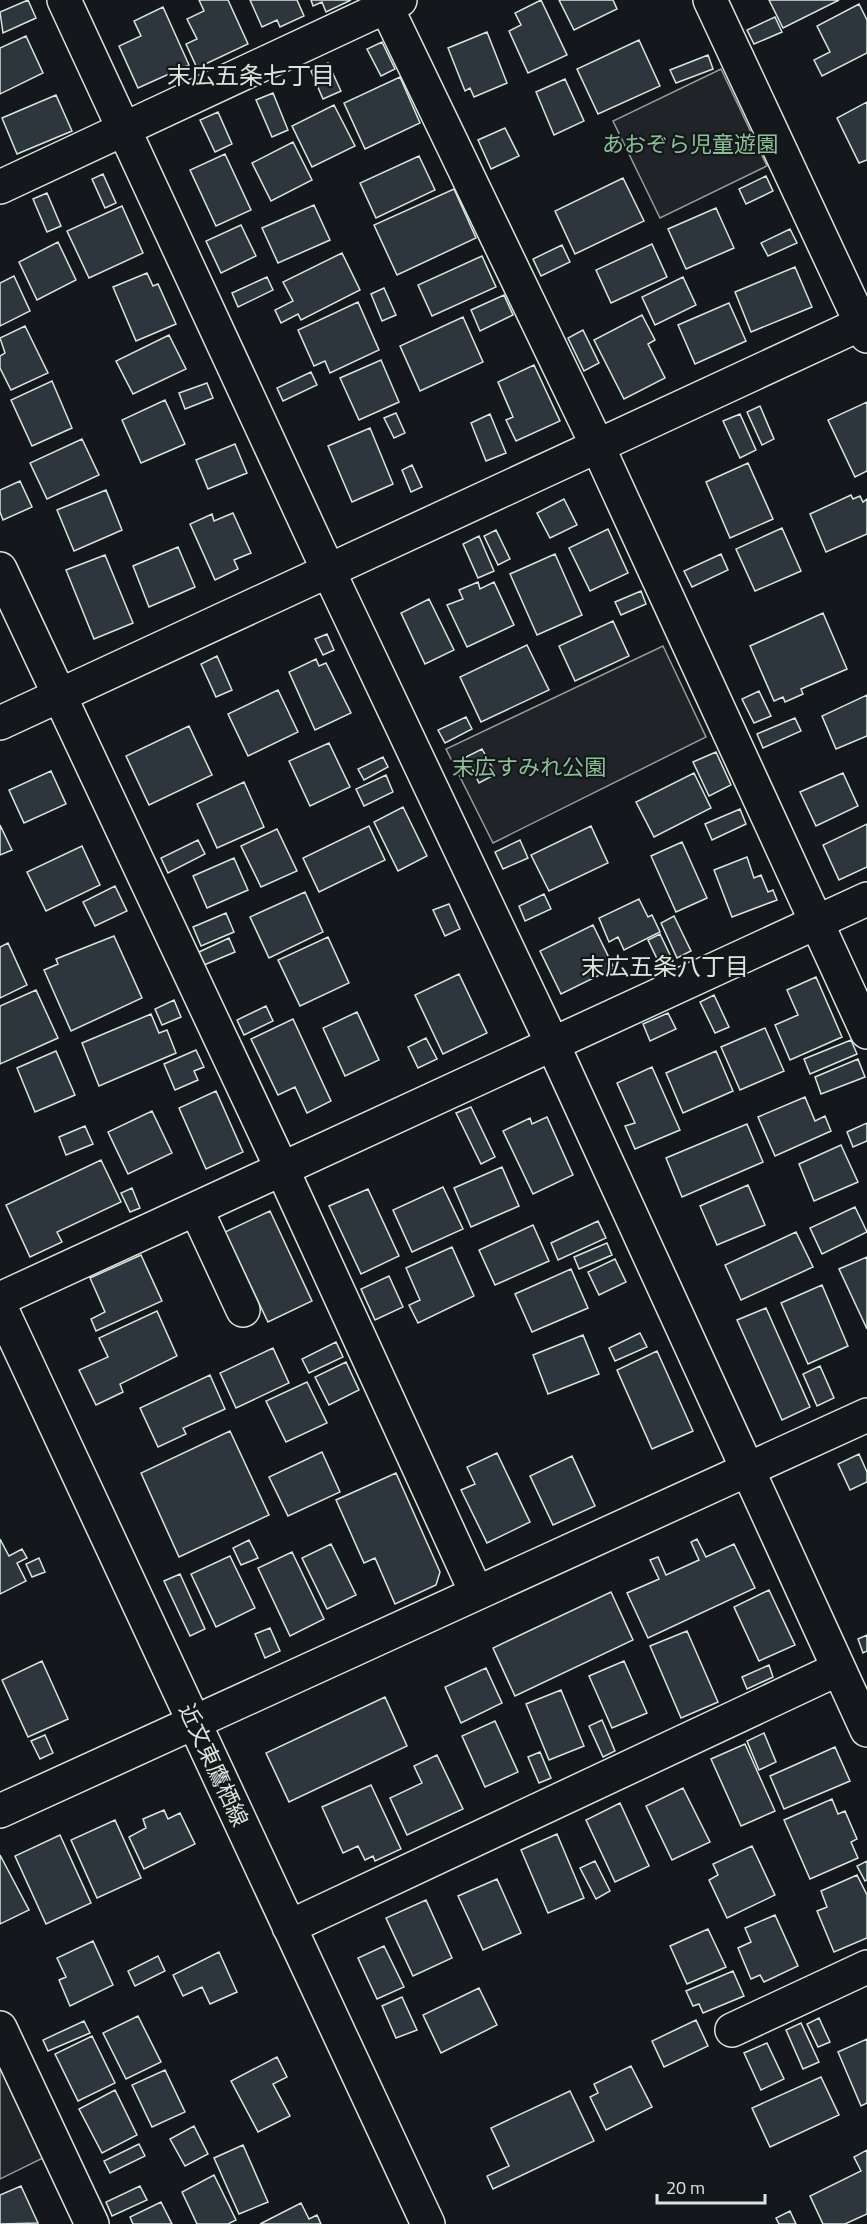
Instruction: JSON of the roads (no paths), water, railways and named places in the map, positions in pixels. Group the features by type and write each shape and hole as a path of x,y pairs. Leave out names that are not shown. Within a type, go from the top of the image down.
{"street":[{"path":"64,0 329,572 553,1045 867,1730"},
{"path":"0,723 598,447 865,327 710,0"},
{"path":"0,188 124,131 390,2 867,1032"},
{"path":"0,569 282,1169 476,1593"},
{"path":"0,1299 867,899"},
{"path":"196,1209 243,1310"},
{"name":"近文東鷹栖線","path":"0,1306 428,2224"},
{"path":"0,1811 867,1415"},
{"path":"289,1927 838,1669"},
{"path":"732,2030 867,1967"},
{"path":"0,2028 89,2223"}],"district":[{"name":"末広五条七丁目","path":"251,76"},
{"name":"末広五条八丁目","path":"665,967"}],"park label":[{"name":"あおぞら児童遊園","path":"690,144"},
{"name":"末広すみれ公園","path":"529,767"}]}
